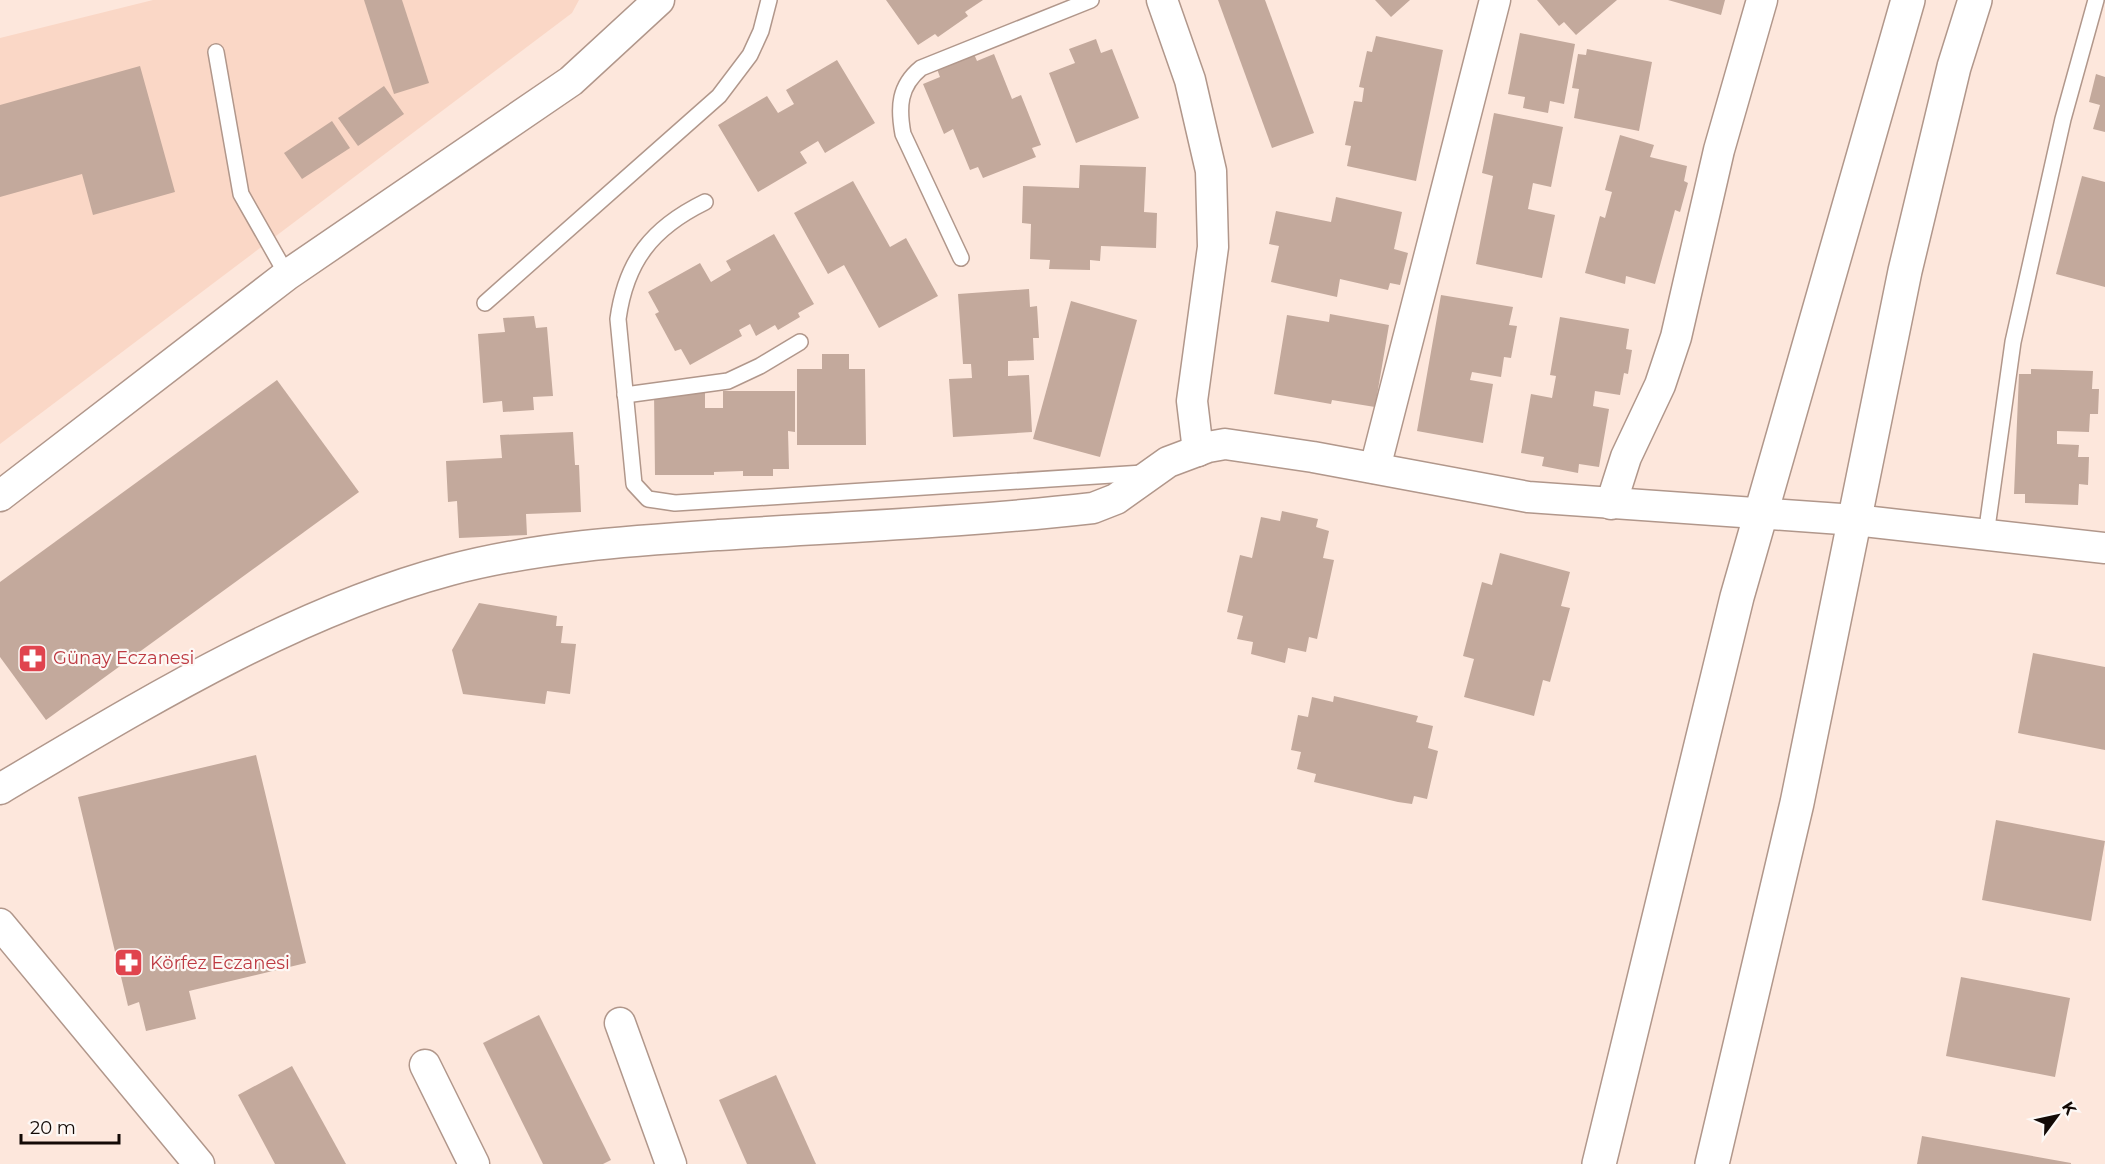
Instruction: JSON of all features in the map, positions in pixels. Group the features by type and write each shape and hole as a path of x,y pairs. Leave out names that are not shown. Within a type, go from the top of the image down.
{"street":[{"path":"0,496 287,275 571,81 659,0"},
{"path":"1162,0 1190,80 1210,171 1213,247 1192,401 1198,451"},
{"path":"1375,468 1495,0"},
{"path":"1611,504 1626,457 1660,386 1676,337 1719,150 1762,0"},
{"path":"1599,1164 1759,515 1908,0"},
{"path":"1712,1164 1797,803 1905,271 1954,67 1975,0"},
{"path":"0,789 273,636 345,604 452,569 508,557 642,540 1093,508 1116,499 1168,462 1225,444 1375,468 1528,497 1855,520 2105,548"},
{"path":"0,924 199,1164"},
{"path":"620,1023 672,1164"},
{"path":"425,1065 474,1164"}],"lane":[{"path":"485,303 719,96 750,55 761,31 769,0"},
{"path":"961,258 903,134 899,112 908,79 921,68 1091,0"},
{"path":"1986,534 2020,309 2063,119 2096,0"},
{"path":"216,52 241,194 287,275"},
{"path":"705,202 664,226 648,242 627,280 618,319 634,484 639,492 657,502 675,503 1154,472"},
{"path":"626,395 728,381 760,366 800,342"}],"shaded area":[{"path":"153,0 579,0 572,13 0,444 0,38"}],"building":[{"path":"364,0 402,0 429,83 394,94"},
{"path":"886,0 983,0 965,12 968,16 938,37 935,34 918,45"},
{"path":"1218,0 1265,0 1314,133 1272,148"},
{"path":"1375,0 1410,0 1391,17"},
{"path":"1537,0 1617,0 1576,35 1564,22 1559,26"},
{"path":"1668,0 1725,0 1721,15"},
{"path":"1520,33 1575,44 1564,104 1550,101 1548,113 1523,108 1525,97 1508,94"},
{"path":"1376,36 1443,50 1416,181 1347,166 1351,146 1345,145 1354,101 1362,102 1364,88 1359,87 1367,51 1372,52"},
{"path":"1096,39 1101,53 1112,49 1139,118 1076,143 1049,73 1075,63 1069,49"},
{"path":"1587,49 1652,62 1639,131 1574,118 1579,89 1572,88 1578,54 1586,55"},
{"path":"974,54 977,61 994,54 1012,99 1021,95 1041,145 1032,148 1036,157 983,178 978,167 970,170 953,129 944,134 923,84 940,77 937,69"},
{"path":"837,60 875,123 825,153 818,141 800,152 807,163 758,192 718,125 767,96 778,113 794,104 786,90"},
{"path":"140,66 175,192 93,215 82,174 0,197 0,105"},
{"path":"2096,74 2105,77 2105,132 2093,129 2100,105 2089,102"},
{"path":"384,86 404,114 358,146 338,118"},
{"path":"1494,113 1563,127 1551,187 1533,183 1528,209 1555,215 1542,278 1476,264 1493,176 1482,173"},
{"path":"332,121 350,148 302,179 284,153"},
{"path":"1620,135 1654,145 1650,157 1687,166 1684,181 1688,183 1680,212 1675,210 1655,284 1626,276 1625,284 1585,273 1600,216 1605,218 1612,192 1605,190"},
{"path":"1080,165 1146,167 1144,212 1157,213 1156,248 1101,246 1100,261 1090,260 1090,270 1049,269 1050,260 1030,259 1031,224 1022,223 1023,186 1079,188"},
{"path":"2082,176 2105,182 2105,287 2056,274"},
{"path":"853,181 890,247 906,238 938,296 879,328 844,265 828,274 794,213"},
{"path":"1336,197 1402,212 1394,249 1408,253 1400,285 1390,283 1388,290 1340,279 1337,297 1271,282 1279,246 1269,244 1276,211 1331,222"},
{"path":"774,234 814,304 798,313 800,317 778,330 775,325 756,336 750,324 739,330 742,336 690,365 681,349 675,351 655,314 659,312 648,292 700,263 711,282 731,270 726,261"},
{"path":"1029,289 1030,307 1037,306 1039,338 1033,338 1034,360 1008,361 1008,376 1029,375 1032,432 953,437 949,379 972,378 971,364 963,364 958,294"},
{"path":"1441,295 1513,307 1509,325 1517,326 1511,358 1504,357 1501,377 1472,372 1470,380 1493,384 1483,443 1417,431"},
{"path":"1071,301 1137,320 1100,457 1033,439"},
{"path":"1330,314 1389,325 1375,407 1332,400 1331,404 1274,394 1287,315 1329,322"},
{"path":"534,316 536,328 547,327 553,396 533,397 534,410 503,412 502,401 483,403 478,334 505,332 503,318"},
{"path":"1560,317 1629,329 1626,349 1632,350 1628,374 1624,373 1620,395 1595,391 1593,406 1609,409 1599,467 1579,464 1578,473 1542,466 1544,457 1521,453 1531,394 1552,398 1556,376 1550,375"},
{"path":"822,354 849,354 849,369 865,369 866,445 797,445 797,369 822,369"},
{"path":"2031,369 2093,371 2092,389 2099,389 2098,414 2090,414 2089,432 2057,431 2057,444 2079,445 2078,457 2089,457 2088,485 2079,484 2078,505 2025,503 2025,494 2014,494 2019,374 2031,374"},
{"path":"277,380 359,492 46,720 0,657 0,582"},
{"path":"723,391 795,391 795,432 788,431 789,469 773,469 773,476 743,476 743,471 714,472 714,475 655,475 654,392 705,392 705,408 723,408"},
{"path":"573,432 575,465 579,465 581,512 526,514 527,535 459,538 457,501 448,502 446,461 502,458 500,435"},
{"path":"1282,511 1318,519 1316,527 1329,531 1323,558 1334,560 1317,639 1309,637 1306,652 1288,648 1285,663 1251,654 1253,642 1237,639 1243,616 1227,612 1240,555 1252,558 1261,517 1280,521"},
{"path":"1500,553 1570,572 1561,606 1570,608 1550,682 1543,680 1534,716 1464,697 1474,659 1463,656 1482,582 1492,585"},
{"path":"479,603 557,616 556,626 563,626 561,643 576,644 570,694 547,691 545,704 463,694 452,650"},
{"path":"2033,653 2105,667 2105,750 2018,733"},
{"path":"1334,696 1418,716 1416,722 1433,726 1428,748 1438,751 1427,799 1414,796 1412,804 1398,802 1314,782 1316,774 1297,769 1301,752 1291,750 1298,715 1308,717 1312,697 1333,702"},
{"path":"256,755 306,963 189,991 196,1019 146,1031 139,1002 128,1006 78,797"},
{"path":"1996,820 2105,841 2091,921 1982,900"},
{"path":"1961,977 2070,998 2055,1077 1946,1056"},
{"path":"539,1015 611,1160 603,1164 543,1164 483,1043"},
{"path":"292,1066 346,1164 275,1164 238,1095"},
{"path":"776,1075 816,1164 747,1164 719,1100"},
{"path":"1922,1136 2071,1163 2071,1164 1917,1164"}],"place":[{"name":"Günay Eczanesi","path":"32,658"},
{"name":"Körfez Eczanesi","path":"129,963"}]}
